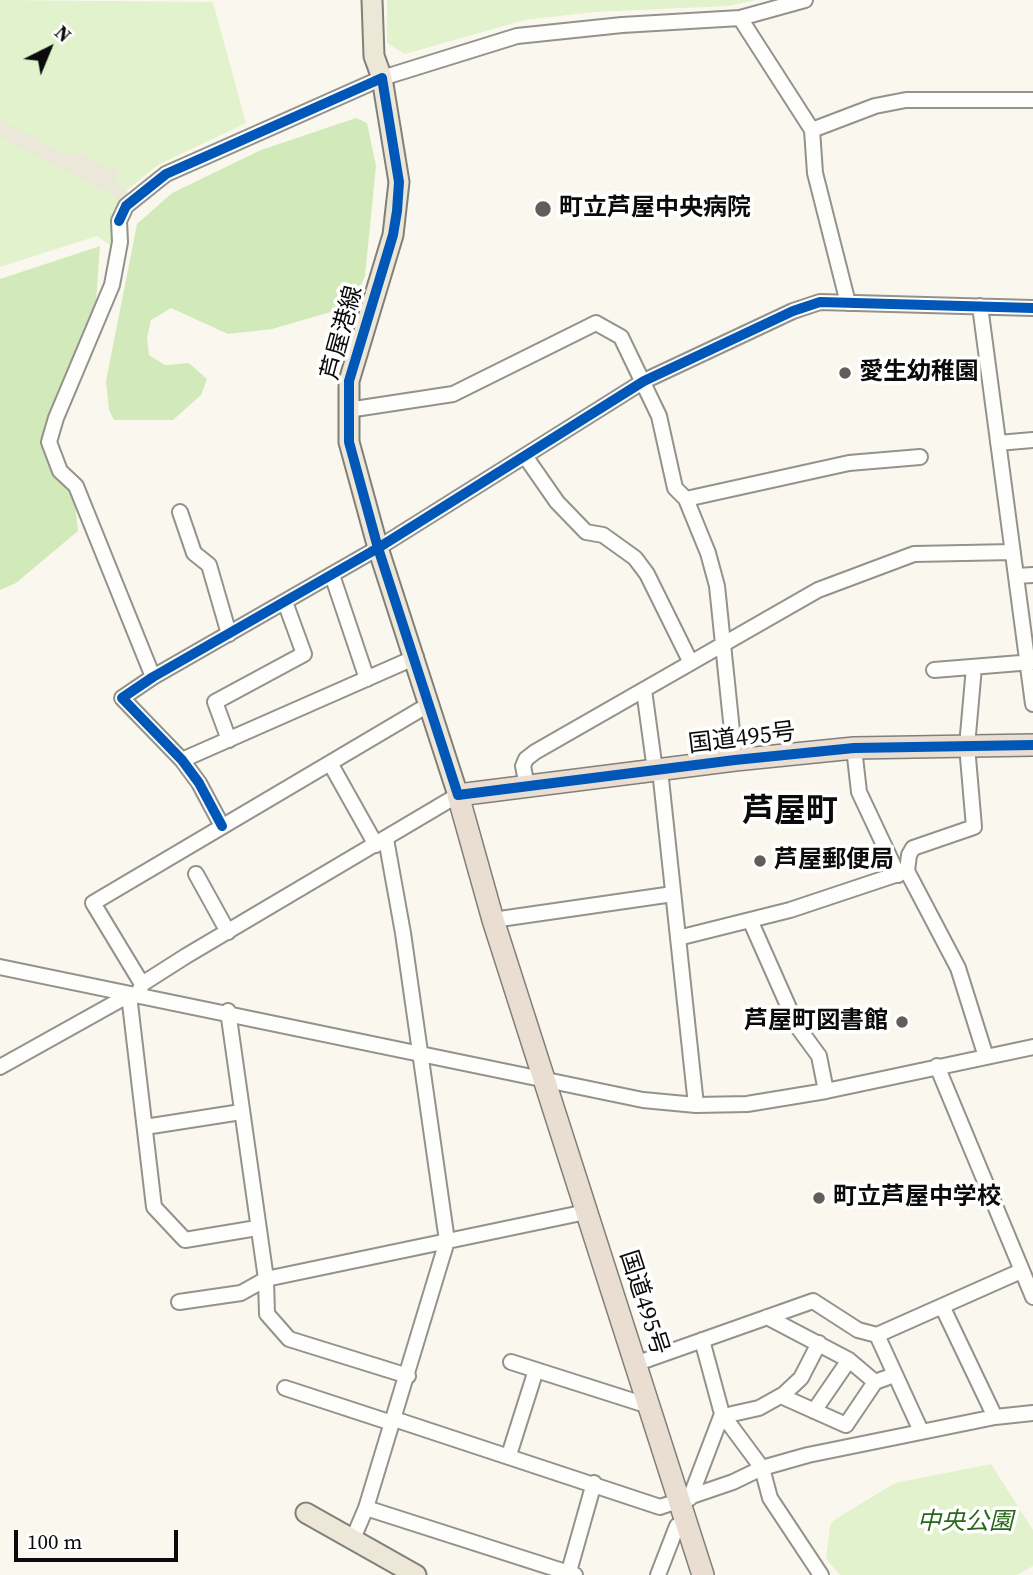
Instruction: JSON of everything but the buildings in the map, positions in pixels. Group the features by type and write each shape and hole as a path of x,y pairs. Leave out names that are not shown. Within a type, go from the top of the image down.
{"highway":[{"name":"国道495号","path":"703,1575 687,1523 685,1500 635,1364 493,920 458,796 735,760 855,748 1033,745"}],"main road":[{"name":"芦屋港線","path":"372,0 374,56 382,78 399,182 393,235 349,381 349,442 378,548 416,657 428,705 458,796"},
{"path":"306,1513 416,1575"}],"street":[{"path":"153,677 76,486 61,471 49,442 56,418 112,285 120,242 119,221 126,206 166,174 382,78 517,36 622,25 740,18 806,0"},
{"path":"740,18 812,130 815,173 848,303"},
{"path":"812,130 875,106 906,100 1033,100"},
{"path":"222,826 199,783 182,760 122,698 153,677 378,548 644,381 793,311 820,302 1033,308"},
{"path":"980,306 1030,662 1033,704"},
{"path":"348,410 453,394 596,323 621,337 659,416 675,488 686,499 708,553 717,586 724,642 727,707 735,760"},
{"path":"998,443 1033,440"},
{"path":"524,456 557,502 586,532 603,535 635,558 647,573 690,661"},
{"path":"686,499 849,463 920,457"},
{"path":"180,512 194,553 209,565 229,634"},
{"path":"527,786 523,765 526,759 644,691 690,661 818,590 914,554 1013,552"},
{"path":"332,575 367,679"},
{"path":"1016,576 1033,575"},
{"path":"229,740 215,702 304,654 285,602"},
{"path":"182,760 416,657"},
{"path":"934,670 1030,662"},
{"path":"678,938 750,920 903,873 914,848 974,827 967,746 974,667"},
{"path":"644,691 654,763 660,770 695,1105"},
{"path":"257,1228 185,1240 154,1207 145,1127 136,992 93,903 428,705"},
{"path":"855,748 859,792 958,968 986,1057"},
{"path":"330,763 381,842 403,933 447,1241 408,1376 366,1508 352,1541"},
{"path":"0,1067 136,992 228,932 458,796"},
{"path":"196,874 228,932"},
{"path":"493,920 673,894"},
{"path":"750,920 797,1026 819,1056 826,1091"},
{"path":"0,967 136,992 643,1100 695,1105 747,1104 826,1091 1033,1047"},
{"path":"228,1012 266,1279 267,1314 289,1339 408,1376"},
{"path":"937,1066 1033,1297"},
{"path":"145,1127 241,1112"},
{"path":"179,1302 241,1293 266,1279 586,1212"},
{"path":"635,1364 813,1301 858,1330 877,1335 1021,1272"},
{"path":"942,1306 995,1417"},
{"path":"767,1317 849,1360 875,1382"},
{"path":"877,1335 921,1431"},
{"path":"702,1340 724,1417 762,1468 770,1498 821,1575"},
{"path":"685,1500 724,1417 759,1408 781,1396 801,1378 819,1343"},
{"path":"814,1411 849,1360"},
{"path":"511,1362 649,1406"},
{"path":"509,1455 536,1370"},
{"path":"781,1396 846,1425 875,1382 894,1375"},
{"path":"285,1388 509,1455 660,1507 685,1500 762,1468 921,1431 1033,1413"},
{"path":"366,1508 570,1574 594,1483"},
{"path":"658,1575 677,1526 687,1523"}],"green space":[{"path":"0,0 213,2 246,123 158,165 127,190 110,223 112,246 97,236 0,267"},
{"path":"387,0 756,0 728,6 594,12 525,20 405,54 387,43"},
{"path":"356,118 367,123 376,166 365,276 356,297 341,309 272,329 228,334 171,308 151,320 147,338 149,355 165,365 189,363 207,379 201,395 173,420 114,420 109,410 106,381 137,224 172,193 261,150"},
{"path":"100,246 95,317 44,430 45,449 74,493 78,531 16,583 0,590 0,279"},
{"name":"中央公園","path":"991,1464 1033,1530 1033,1566 1016,1575 840,1575 826,1559 830,1526 834,1520 895,1483"}],"shaded area":[{"path":"0,120 65,153 81,154 119,172 114,182 127,190 127,197 117,198 0,136"}],"cycle path":[{"path":"119,221 126,206 166,174 382,78 399,182 397,211 393,235 349,381 349,442 378,548 458,795 735,760 854,748 1033,745"},
{"path":"222,826 199,783 182,760 122,698 153,677 378,548 644,381 793,311 820,302 1033,308"}],"place":[{"name":"町立芦屋中央病院","path":"543,209"},
{"name":"愛生幼稚園","path":"845,373"},
{"name":"芦屋郵便局","path":"760,861"},
{"name":"芦屋町図書館","path":"902,1022"},
{"name":"町立芦屋中学校","path":"819,1198"}],"district":[{"name":"芦屋町","path":"790,813"}]}
